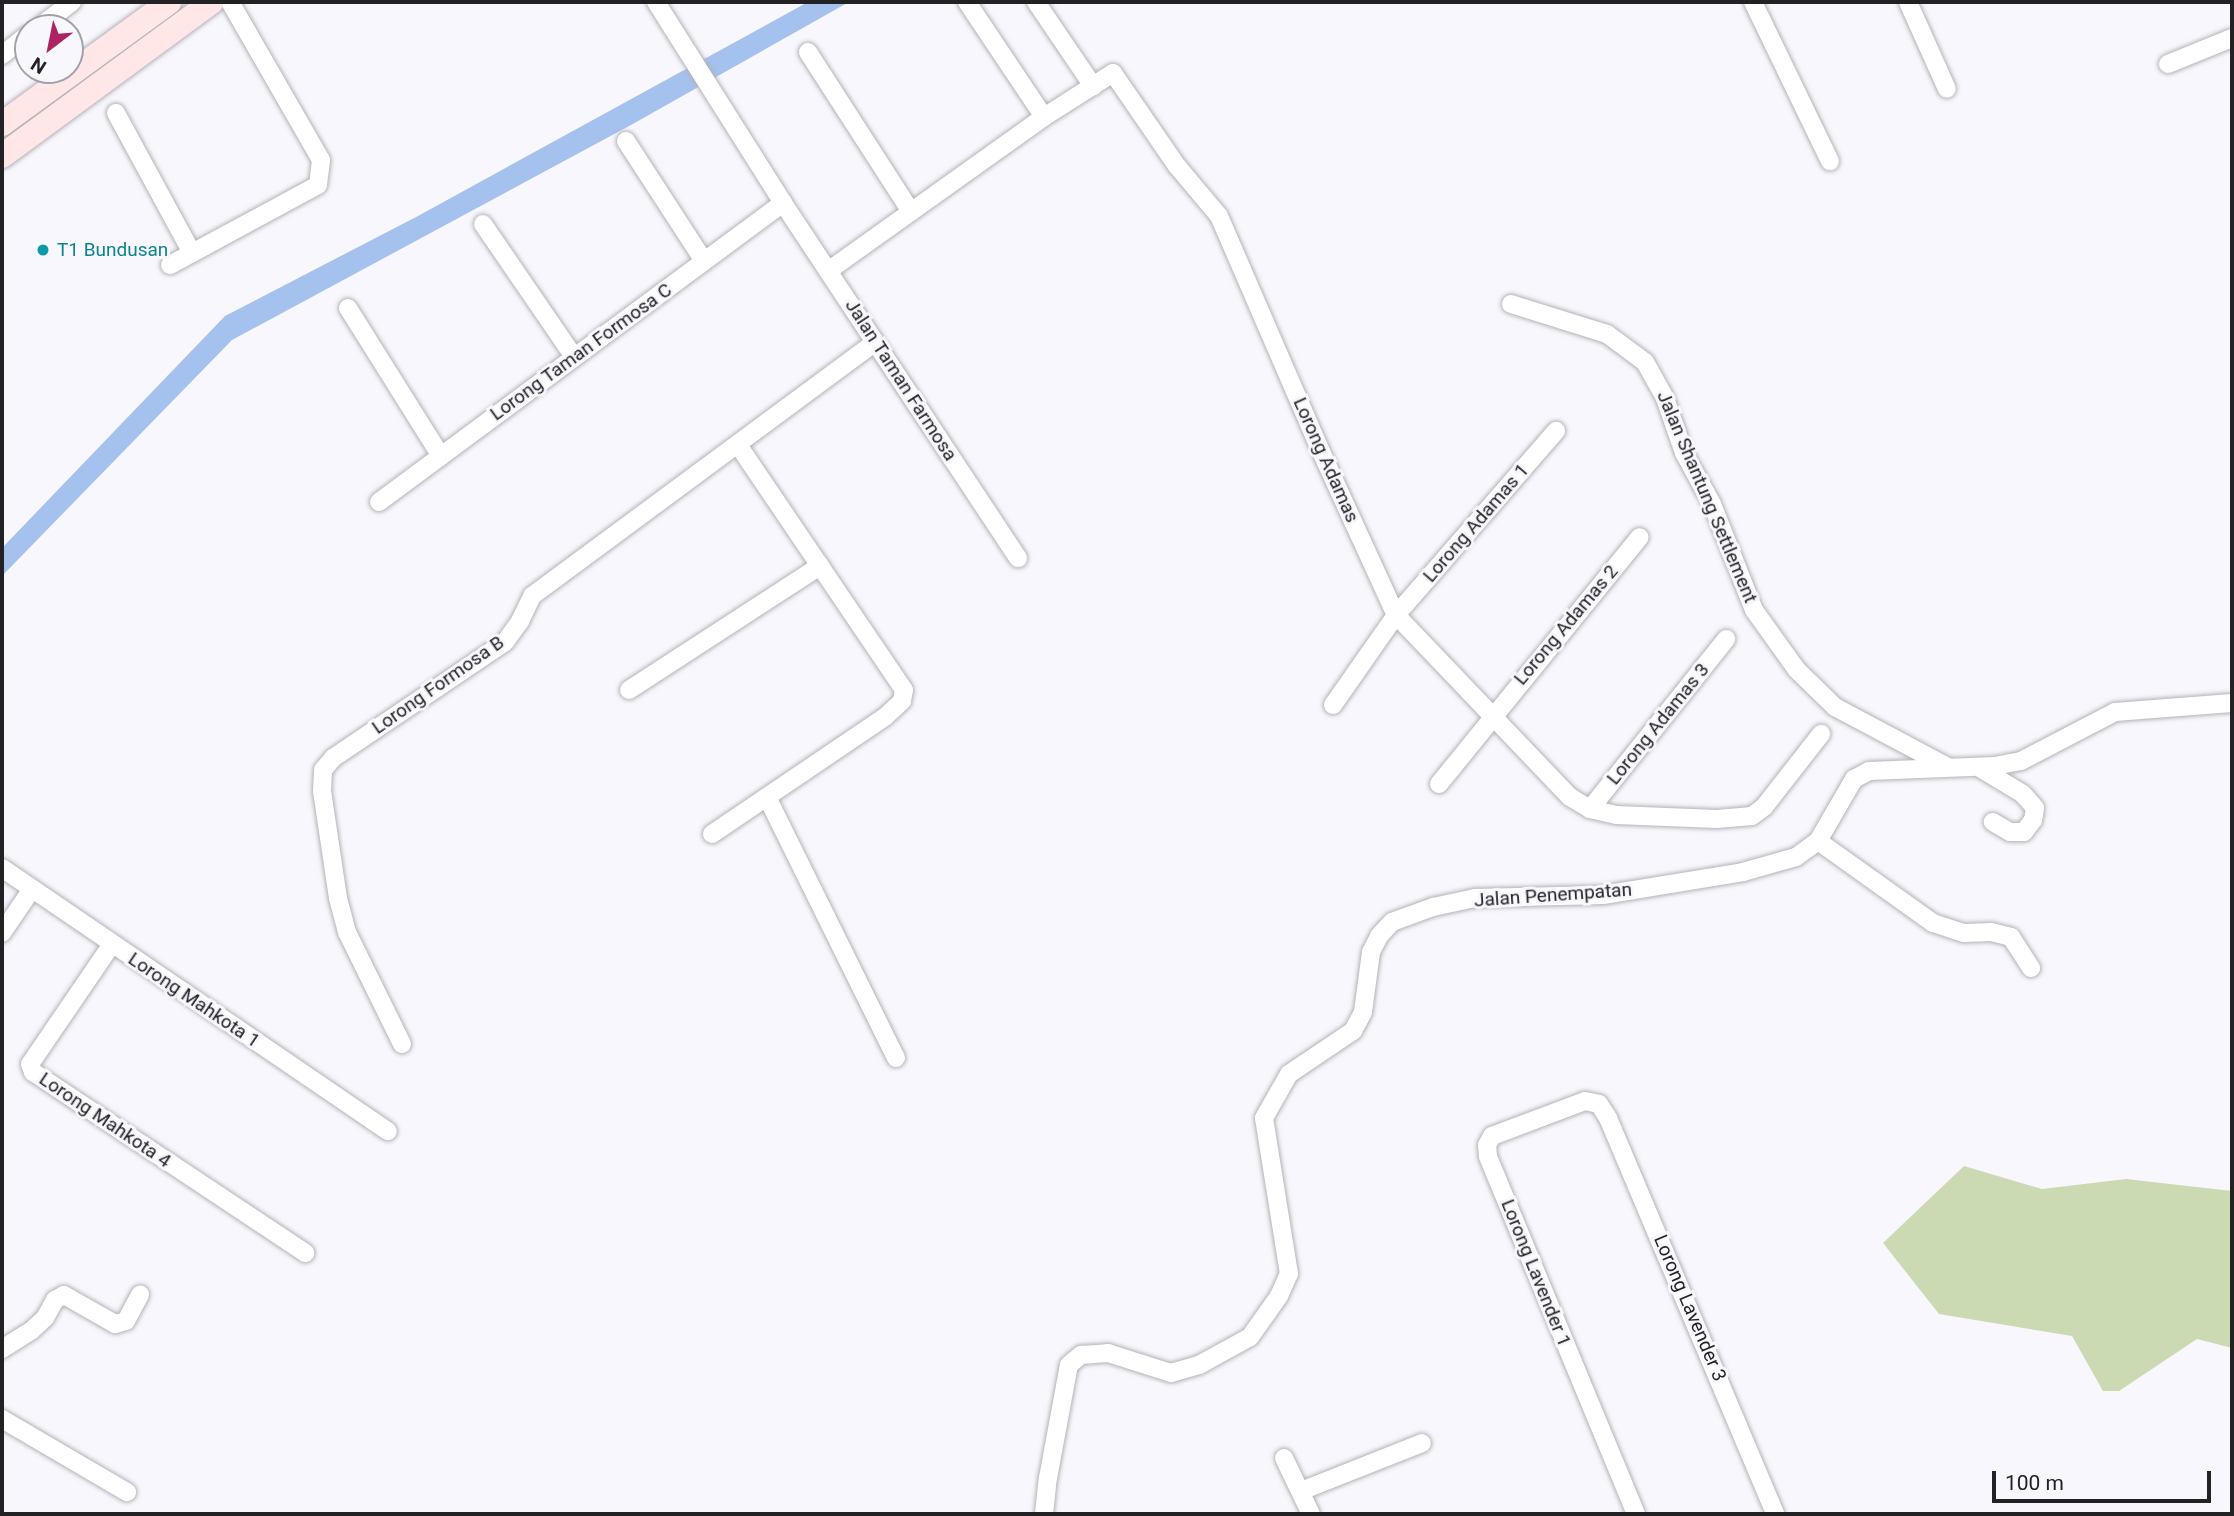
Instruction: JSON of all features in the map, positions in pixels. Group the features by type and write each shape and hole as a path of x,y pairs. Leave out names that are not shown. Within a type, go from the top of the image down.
{"main road":[{"path":"2,124 169,2"},
{"path":"2,156 212,2"}],"street":[{"path":"170,265 318,185 321,160 230,2"},
{"name":"Jalan Taman Farmosa","path":"656,2 783,202 1018,558"},
{"path":"967,2 1044,117"},
{"path":"828,271 1044,117 1093,86 1036,2"},
{"path":"1753,2 1830,161"},
{"path":"1908,2 1947,89"},
{"path":"2168,64 2232,38"},
{"path":"808,52 911,212"},
{"name":"Lorong Adamas","path":"1093,86 1113,73 1177,166 1219,216 1318,445 1396,615 1570,797 1590,809"},
{"path":"116,113 192,253"},
{"path":"626,141 704,261"},
{"name":"Lorong Taman Formosa C","path":"379,502 783,202"},
{"path":"483,224 574,357"},
{"name":"Jalan Shantung Settlement","path":"1511,304 1608,334 1645,362 1665,398 1684,453 1712,505 1754,610 1797,670 1835,707 1951,769"},
{"path":"348,308 441,456"},
{"name":"Lorong Formosa B","path":"402,1044 347,932 338,898 322,791 323,770 332,758 505,642 520,621 532,596 739,446 875,342"},
{"name":"Lorong Adamas 1","path":"1333,705 1396,615 1556,431"},
{"path":"712,834 886,716 902,701 904,690 739,446"},
{"name":"Lorong Adamas 2","path":"1439,783 1640,537"},
{"path":"629,690 820,566"},
{"name":"Lorong Adamas 3","path":"1590,809 1726,639"},
{"name":"Jalan Penempatan","path":"1045,1514 1048,1478 1069,1365 1081,1355 1108,1353 1171,1373 1199,1365 1251,1337 1279,1296 1289,1274 1264,1118 1289,1073 1353,1031 1363,1012 1371,952 1379,936 1392,922 1433,907 1475,898 1603,895 1742,872 1796,857 1818,841 1854,779 1869,771 1980,768 2021,761 2115,712 2232,703"},
{"path":"1590,809 1616,815 1717,819 1752,817 1764,807 1821,734"},
{"path":"1980,768 2023,793 2035,808 2033,820 2024,832 2010,832 1993,822"},
{"path":"767,797 896,1058"},
{"path":"1818,841 1933,923 1964,933 1991,932 2011,937 2031,968"},
{"name":"Lorong Mahkota 1","path":"2,868 388,1132"},
{"path":"2,933 32,889"},
{"name":"Lorong Mahkota 4","path":"112,944 30,1064 33,1072 305,1253"},
{"name":"Lorong Lavender 1","path":"1599,1104 1585,1101 1492,1136 1487,1145 1488,1156 1636,1514"},
{"name":"Lorong Lavender 3","path":"1599,1104 1608,1118 1702,1336 1775,1514"},
{"path":"2,1349 31,1331 45,1318 55,1300 64,1295 115,1324 126,1321 140,1295"},
{"path":"2,1419 127,1492"},
{"path":"1301,1491 1422,1443"},
{"path":"1284,1458 1311,1514"}],"green space":[{"path":"1964,1166 2042,1189 2126,1179 2232,1191 2232,1348 2197,1339 2119,1391 2103,1391 2072,1336 1939,1314 1883,1243"}],"water":[{"path":"808,2 849,2 631,125 232,340 2,576 2,548 225,316 418,216"}],"place":[{"name":"T1 Bundusan","path":"43,250"}]}
